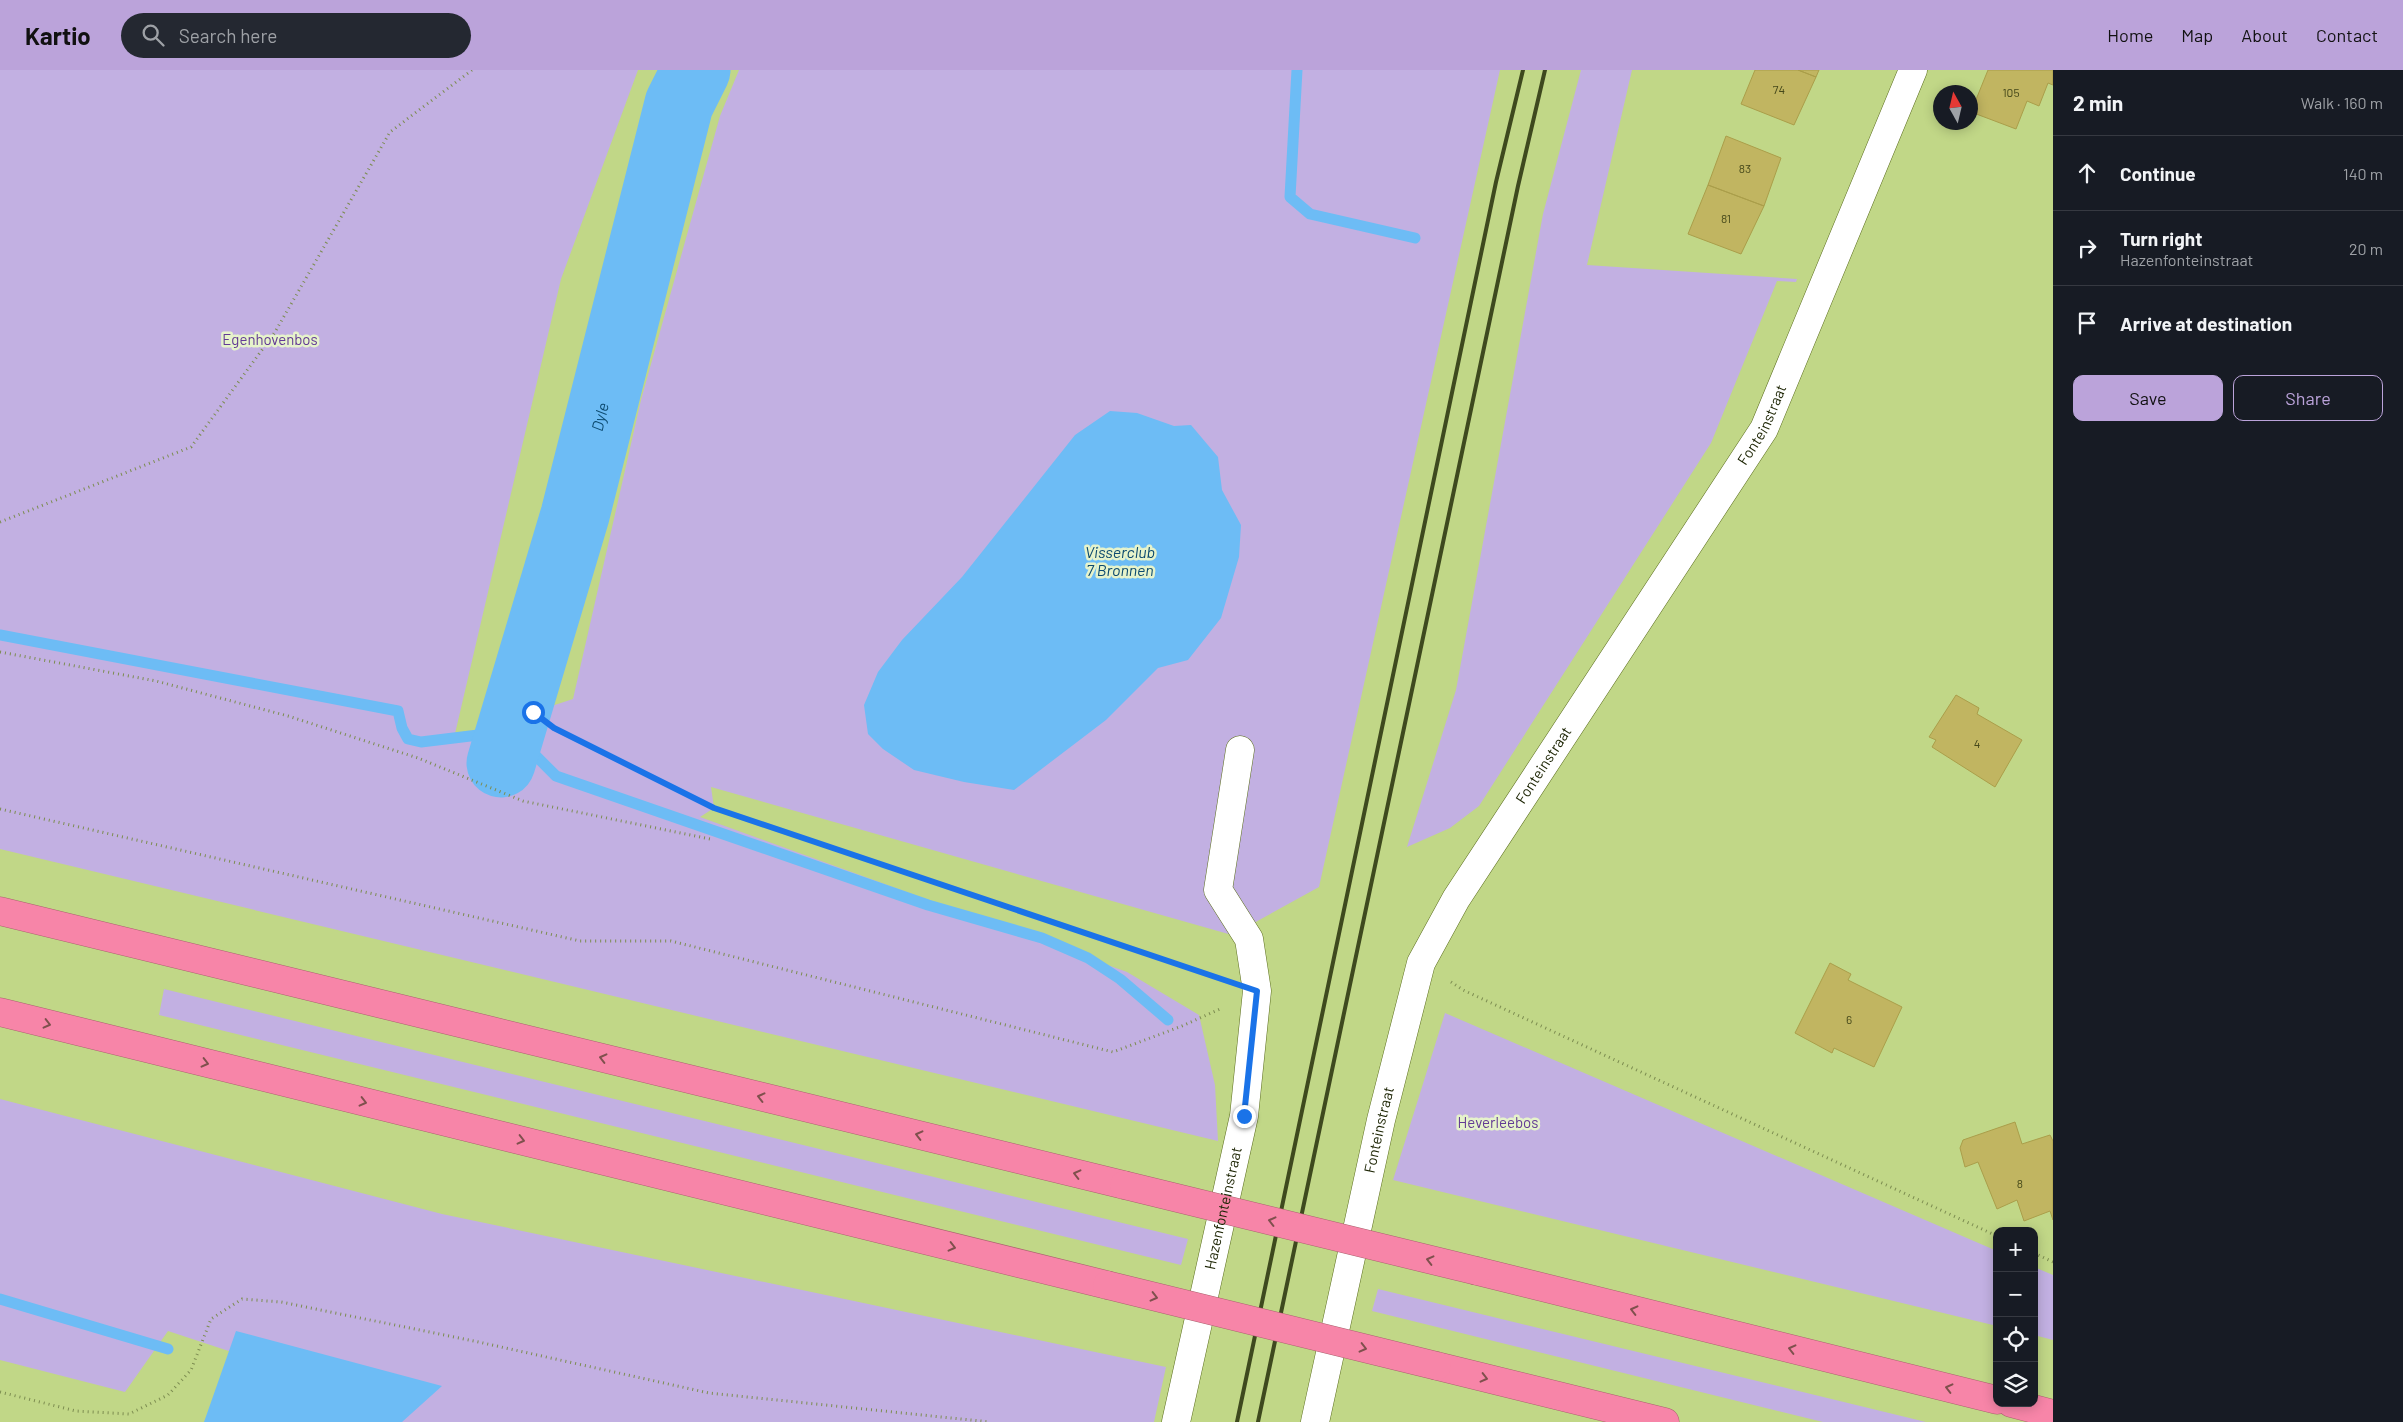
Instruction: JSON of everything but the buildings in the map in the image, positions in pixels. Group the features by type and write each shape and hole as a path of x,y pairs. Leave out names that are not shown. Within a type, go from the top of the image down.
{"highway":[{"path":"0,911 1477,1271 1993,1399"},
{"path":"0,1012 1665,1422"},
{"path":"2026,1407 2053,1414"}],"street":[{"name":"Fonteinstraat","path":"1315,1422 1381,1120 1421,963 1456,899 1764,429 1913,70"},
{"name":"Hazenfonteinstraat","path":"1176,1422 1244,1116 1257,991 1249,940 1218,890 1240,750"}],"path":[{"path":"0,522 190,447 275,332 390,132 472,70"},
{"path":"0,652 156,681 288,716 418,758 523,801 710,839"},
{"path":"533,712 554,728 714,808 1257,991"},
{"path":"0,809 580,941 672,940 1114,1052 1182,1026 1257,991"},
{"path":"1421,963 1463,990 1993,1234"},
{"path":"2038,1255 2053,1262"},
{"path":"0,1392 76,1411 129,1414 168,1394 191,1370 211,1319 242,1300 281,1302 464,1339 709,1393 990,1422"}],"green space":[{"name":"Egenhovenbos","path":"0,70 638,70 561,279 454,738 573,699 641,400 720,116 739,70 1500,70 1319,887 1232,935 711,787 714,808 700,817 1127,972 1199,1015 1215,1085 1218,1141 0,849"},
{"path":"1581,70 1632,70 1587,265 1797,279 1796,282 1777,281 1711,443 1479,806 1450,828 1407,847 1456,690 1543,214"},
{"path":"164,989 1188,1239 1181,1265 159,1015"},
{"name":"Heverleebos","path":"1445,1013 1993,1249 1993,1325 1393,1180"},
{"path":"0,1099 442,1214 1166,1367 1154,1422 378,1422 384,1402 168,1331 125,1392 0,1360"},
{"path":"2038,1269 2053,1275 2053,1340 2038,1336"},
{"path":"1378,1289 1926,1422 1823,1422 1372,1311"}],"water":[{"name":"Visserclub 7 Bronnen","path":"1110,411 1137,413 1174,426 1191,425 1218,457 1222,490 1241,525 1239,557 1221,618 1188,660 1158,668 1106,720 1014,790 964,782 914,770 883,749 868,734 864,705 878,672 902,640 962,577 1075,435"},
{"path":"236,1331 442,1386 402,1422 204,1422"}],"waterway":[{"name":"Dyle","path":"501,763 575,515 679,104 696,70"},
{"path":"1297,70 1290,197 1310,214 1415,238"},
{"path":"0,635 398,711 402,728 408,739 421,742 511,731 556,776 928,905 1042,938 1088,958 1120,979 1168,1020"},
{"path":"0,1299 168,1349"}],"railway":[{"path":"1237,1422 1496,182 1523,70"},
{"path":"1258,1422 1518,186 1545,70"}],"route":[{"path":"533,712 554,728 714,808 1257,991 1244,1116"}]}
